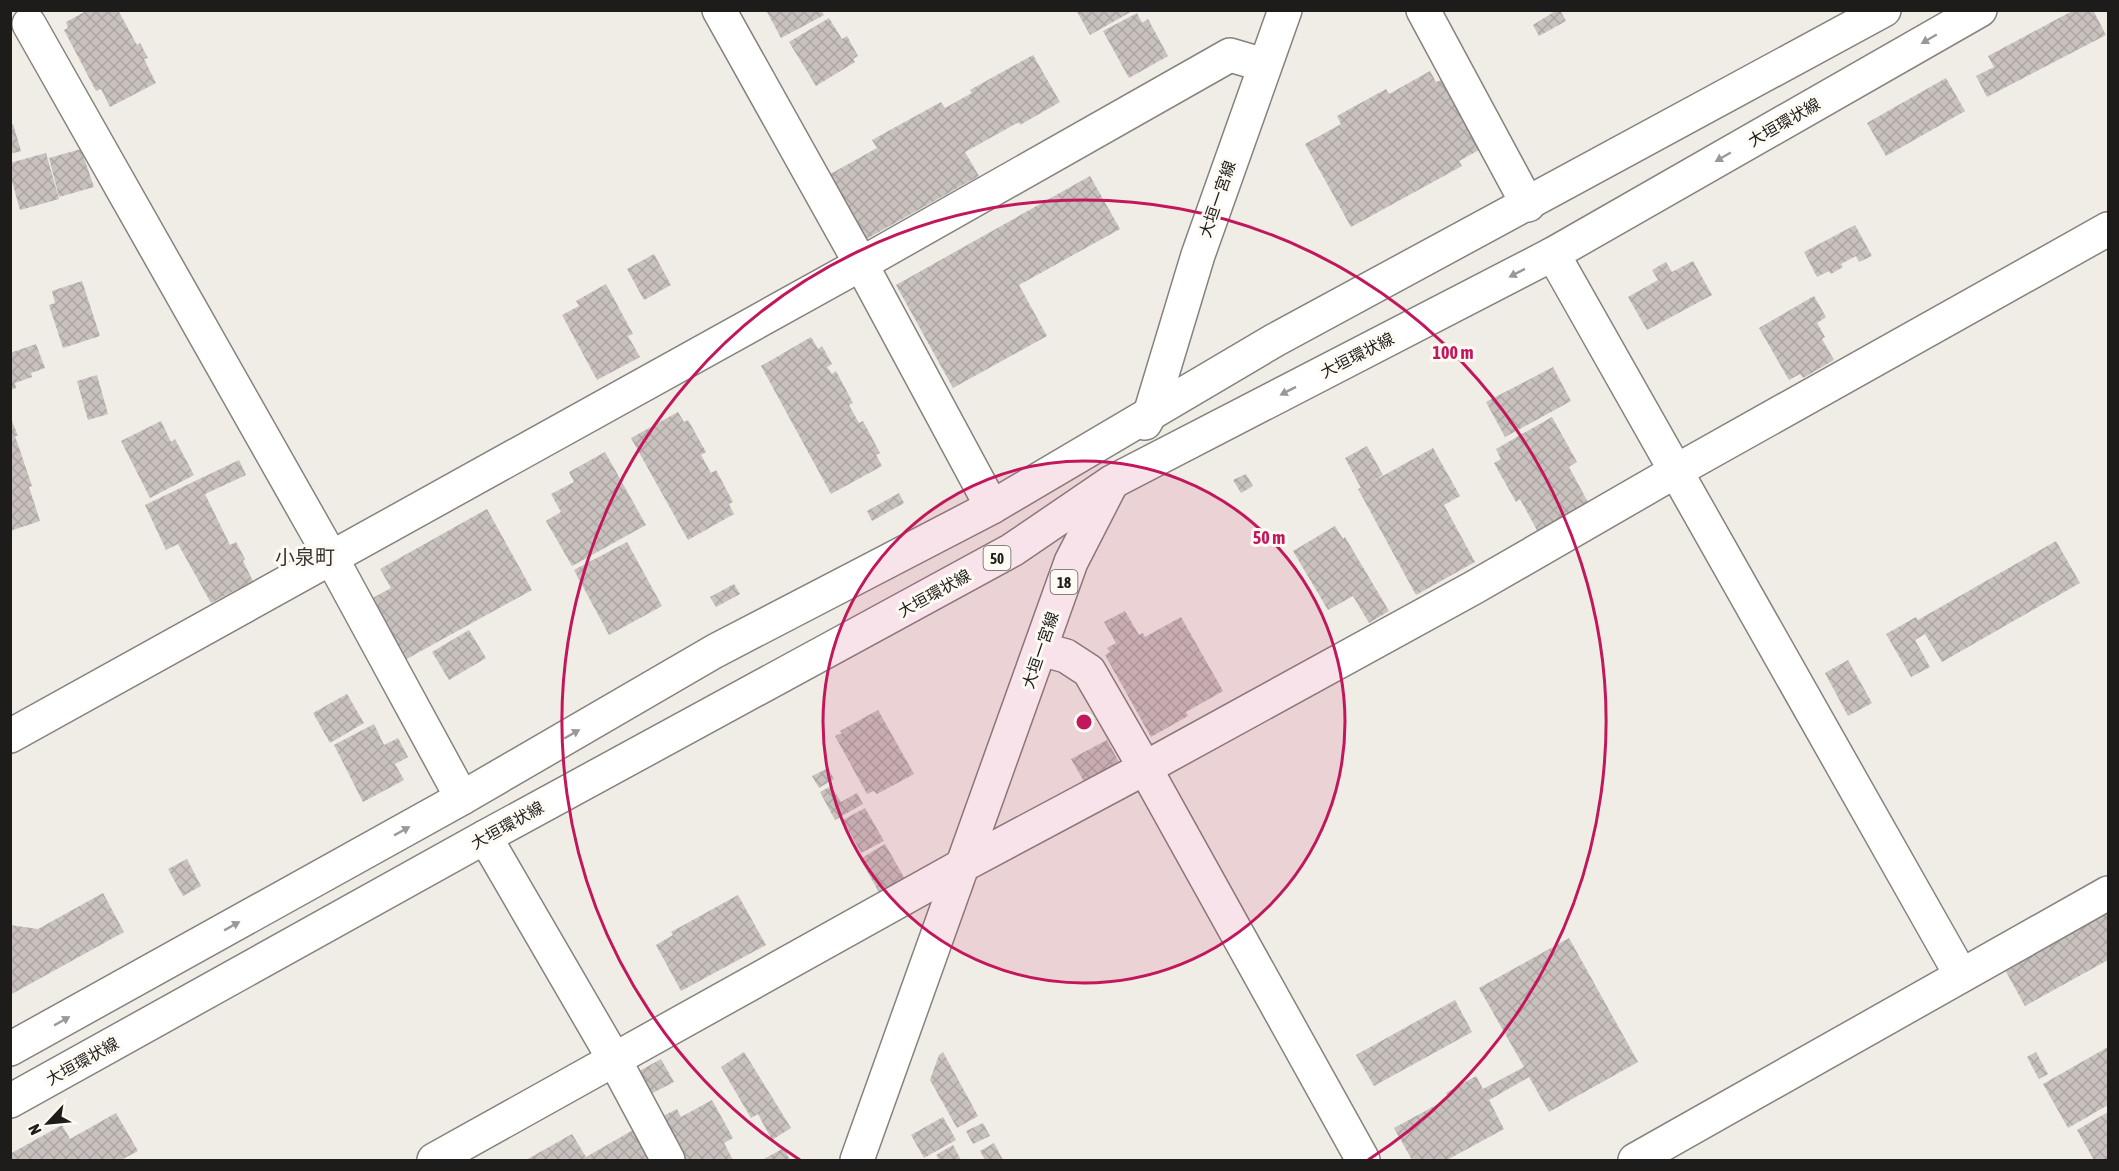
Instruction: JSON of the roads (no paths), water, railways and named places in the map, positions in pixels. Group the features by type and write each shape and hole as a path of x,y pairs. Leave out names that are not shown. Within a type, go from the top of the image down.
{"street":[{"path":"719,10 861,264 992,507"},
{"name":"大垣一宮線","path":"857,1161 1071,562 1150,414 1198,255 1285,10"},
{"path":"1423,10 1528,205"},
{"path":"10,1049 462,798 715,651 992,507 1275,340 1528,205 1884,10"},
{"name":"大垣環状線","path":"10,1101 485,837 1012,550 1112,482 1553,254 1980,10"},
{"path":"31,23 332,559 462,798"},
{"path":"10,736 861,264 1230,55 1264,65"},
{"path":"434,1161 965,864 1473,588 1676,471 2109,229"},
{"path":"1553,254 1961,975"},
{"path":"1041,649 1066,656 1089,671 1363,1161"},
{"path":"485,837 614,1059 668,1161"},
{"path":"1635,1161 2109,893"}],"district":[{"name":"小泉町","path":"305,556"}]}
